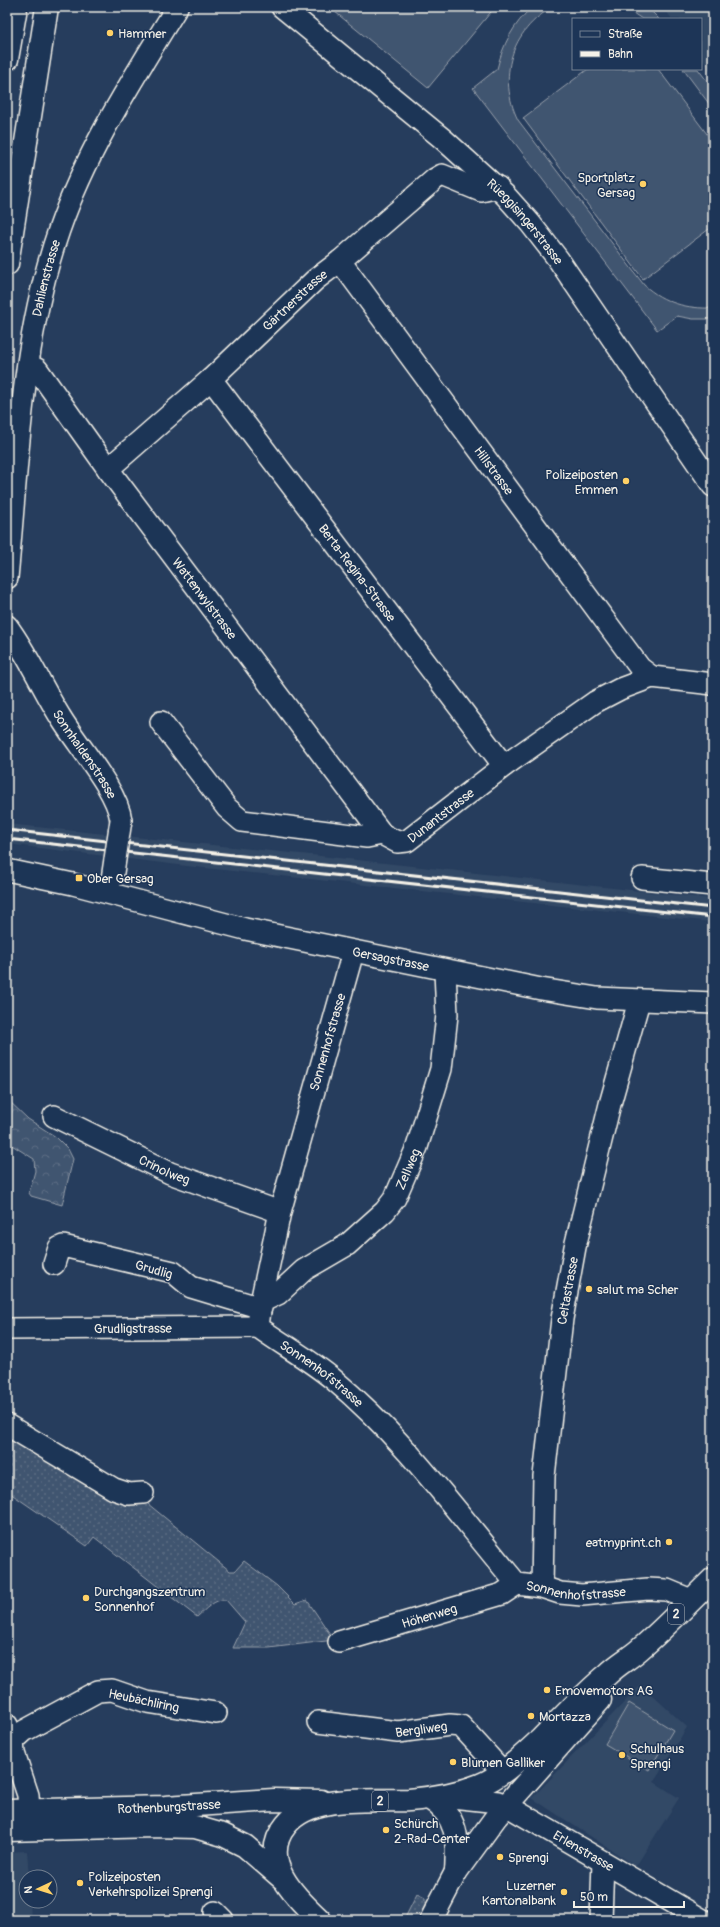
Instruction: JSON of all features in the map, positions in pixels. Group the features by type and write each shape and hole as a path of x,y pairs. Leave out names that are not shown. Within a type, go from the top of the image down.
{"main road":[{"path":"7,59 16,7"},
{"path":"7,264 47,7"},
{"name":"2","path":"433,1918 456,1872 506,1805 614,1684 640,1650 713,1579"},
{"name":"2","path":"320,1920 295,1896 282,1878 275,1851 278,1838 285,1825 299,1813 331,1802 436,1797 481,1785 513,1765 608,1673 640,1650"},
{"path":"436,1797 454,1827 458,1847 456,1872"},
{"name":"Rothenburgstrasse","path":"7,1830 30,1820 165,1807 274,1800 331,1802"},
{"name":"Rothenburgstrasse","path":"7,1811 30,1820 169,1825 206,1829 246,1846 282,1878"}],"street":[{"name":"Dahlienstrasse","path":"7,578 28,365 42,288 59,230 87,162 113,113 176,7"},
{"name":"Rüeggisingerstrasse","path":"282,7 444,139 498,187 530,223 558,260 713,486"},
{"name":"Gärtnerstrasse","path":"108,469 211,379 315,280 340,261 435,179 442,175 481,191 498,187"},
{"name":"Hillstrasse","path":"340,261 640,668 652,677"},
{"name":"Wattenwylstrasse","path":"28,365 37,369 108,469 382,834"},
{"name":"Berta-Regina-Strasse","path":"211,379 504,766"},
{"name":"Sonnhaldenstrasse","path":"7,626 61,718 111,792 120,810 121,820 111,886"},
{"name":"Dunantstrasse","path":"382,834 397,842 407,841 504,766 595,702 620,689 652,677 713,684"},
{"path":"161,722 227,808 242,821 367,837 382,834"},
{"name":"Gersagstrasse","path":"7,870 73,884 111,886 245,929 445,971 597,998 713,1003"},
{"path":"642,878 713,885"},
{"name":"Sonnenhofstrasse","path":"353,952 280,1212 260,1312 364,1407 417,1461 517,1584 542,1587 560,1593 582,1595 657,1589 673,1592 683,1598 691,1600"},
{"name":"Zellweg","path":"260,1312 304,1270 347,1245 385,1212 395,1198 417,1146 441,1070 447,1015 445,971"},
{"name":"Celtastrasse","path":"542,1587 544,1476 562,1320 575,1247 610,1104 639,1001"},
{"name":"Crinolweg","path":"54,1116 170,1173 280,1212"},
{"name":"Grudlig","path":"54,1264 59,1248 63,1246 173,1272 191,1287 260,1312"},
{"name":"Grudligstrasse","path":"7,1329 260,1312"},
{"path":"7,1424 114,1489 129,1494 143,1493"},
{"name":"Höhenweg","path":"338,1642 502,1594 517,1584"},
{"name":"Heubächliring","path":"30,1820 28,1795 14,1754 10,1733 24,1731 98,1691 112,1690 146,1702 216,1713"},
{"name":"Bergliweg","path":"318,1722 398,1732 450,1725 461,1726 503,1772"},
{"name":"Erlenstrasse","path":"436,1797 498,1802 506,1805 703,1920"},
{"path":"600,1920 603,1862"}],"shaded area":[{"path":"663,7 713,7 713,74 702,59 702,18 671,18"},
{"path":"7,824 320,856 713,899 713,922 187,866 7,844"},
{"name":"Schulhaus Sprengi","path":"641,1685 687,1727 654,1782 679,1798 636,1866 532,1798"},
{"path":"27,1851 28,1869 18,1869 18,1909 30,1909 31,1920 7,1920 7,1852"}],"green space":[{"path":"329,7 495,7 428,88"},
{"path":"532,7 553,7 527,28 518,42 512,56 509,71 509,87 512,104 518,120 644,285 660,296 676,304 713,308 713,319 693,319 677,316 657,330 473,88 497,69 502,51 510,35 519,21"},
{"path":"624,7 647,7 658,18 640,18"},
{"name":"Sportplatz Gersag","path":"587,70 659,70 713,142 713,226 643,279 523,118"},
{"path":"684,70 699,70 713,89 713,109"},
{"path":"7,1099 28,1119 56,1137 68,1149 73,1159 62,1205 31,1196 29,1193 35,1171 34,1159 7,1142"},
{"path":"7,1430 142,1499 230,1571 235,1571 244,1561 277,1586 295,1604 307,1600 334,1640 269,1648 233,1648 245,1622 226,1600 214,1603 197,1617 94,1537 87,1546 7,1491"},
{"path":"629,1703 673,1730 649,1770 605,1744"},
{"path":"417,1894 425,1898 425,1905 418,1920 404,1920"}],"railway":[{"path":"7,830 713,908"},
{"path":"7,839 713,917"}],"place":[{"name":"Hammer","path":"110,33"},
{"name":"Sportplatz Gersag","path":"643,184"},
{"name":"Polizeiposten Emmen","path":"626,481"},
{"name":"Ober Gersag","path":"79,878"},
{"name":"salut ma Scher","path":"589,1289"},
{"name":"eatmyprint.ch","path":"669,1542"},
{"name":"Durchgangszentrum Sonnenhof","path":"86,1598"},
{"name":"Emovemotors AG","path":"547,1690"},
{"name":"Mortazza","path":"531,1716"},
{"name":"Schulhaus Sprengi","path":"622,1755"},
{"name":"Blumen Galliker","path":"453,1762"},
{"name":"Schürch 2-Rad-Center","path":"386,1830"},
{"name":"Sprengi","path":"500,1857"},
{"name":"Polizeiposten Verkehrspolizei Sprengi","path":"80,1883"},
{"name":"Luzerner Kantonalbank","path":"564,1892"}]}
